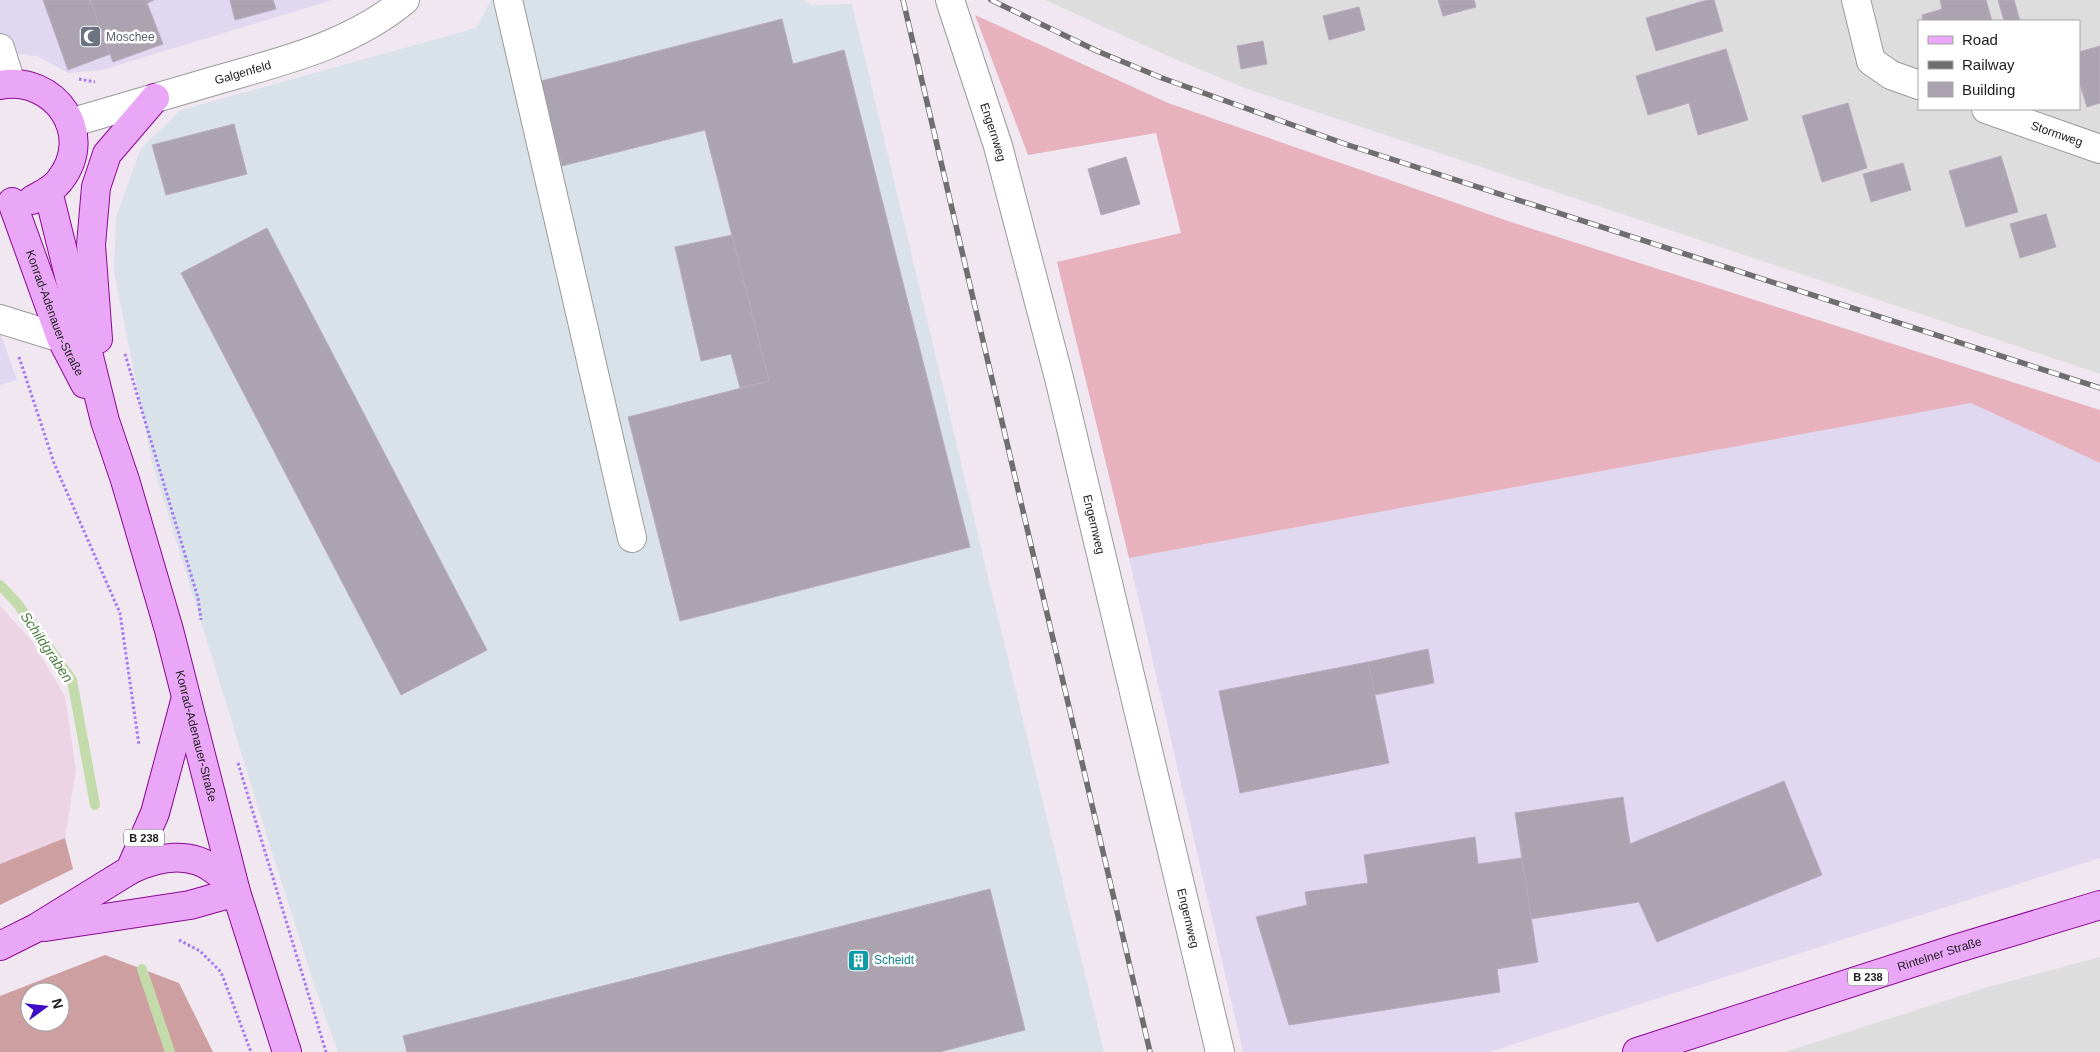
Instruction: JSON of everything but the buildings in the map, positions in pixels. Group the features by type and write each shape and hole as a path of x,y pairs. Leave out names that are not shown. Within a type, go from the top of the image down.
{"main road":[{"path":"6,84 30,85 48,93 62,106 70,123 74,138 73,154 68,168 60,181 48,191 31,200 6,201"},
{"path":"105,421 91,245 96,187 107,154 155,98"},
{"name":"Konrad-Adenauer-Straße","path":"48,191 105,421 125,480 169,630 236,892 287,1052"},
{"name":"Konrad-Adenauer-Straße","path":"6,201 61,338 105,421"},
{"name":"B 238","path":"130,870 156,813 185,698"},
{"name":"B 238","path":"0,946 36,928 130,870 150,860 174,857 197,859 216,871 236,892 190,905 36,928"},
{"name":"Rintelner Straße","path":"1637,1052 1955,949 2100,905"}],"street":[{"name":"Galgenfeld","path":"70,123 297,57 345,39 388,14 405,0"},
{"path":"508,0 632,538"},
{"name":"Engernweg","path":"950,0 998,146 1060,378 1220,1052"},
{"path":"1856,0 1871,61 1891,75 1918,85"},
{"path":"0,48 6,84"},
{"name":"Stormweg","path":"1989,110 2100,149"},
{"path":"3,319 61,338"}],"path":[{"path":"3,319 54,463 120,613 127,661"}],"shaded area":[{"path":"0,0 332,0 102,70 68,73 37,56 0,52"},
{"path":"491,0 803,0 811,5 852,4 991,589 1104,1052 338,1052 269,843 152,462 114,271 116,217 141,148 181,110 476,28"},
{"path":"1045,0 2100,0 2100,374 1245,88 1170,57"},
{"path":"975,15 1168,103 1514,223 2100,410 2100,463 1971,403 1129,558 1057,262 1181,233 1156,133 1028,155"},
{"path":"0,332 17,380 0,385"},
{"path":"1971,403 2100,463 2100,858 1489,1052 1243,1052 1129,558"},
{"path":"0,606 31,640 65,696 76,770 65,838 0,864"},
{"path":"65,838 73,869 0,905 0,864"},
{"path":"105,955 179,983 213,1052 0,1052 0,996 20,988 20,1032 70,1032 70,982 36,982"},
{"path":"2100,957 2100,1052 1785,1052 1988,987"}],"waterway":[{"name":"Schildgraben","path":"0,585 17,603 72,680 95,805"},
{"name":"Schildgraben","path":"142,969 170,1052"}],"railway":[{"path":"903,0 1150,1052"},
{"path":"991,0 1097,51 1162,78 1348,145 2100,388"}],"place":[{"name":"Moschee","path":"90,37"},
{"name":"Scheidt","path":"858,960"}]}
